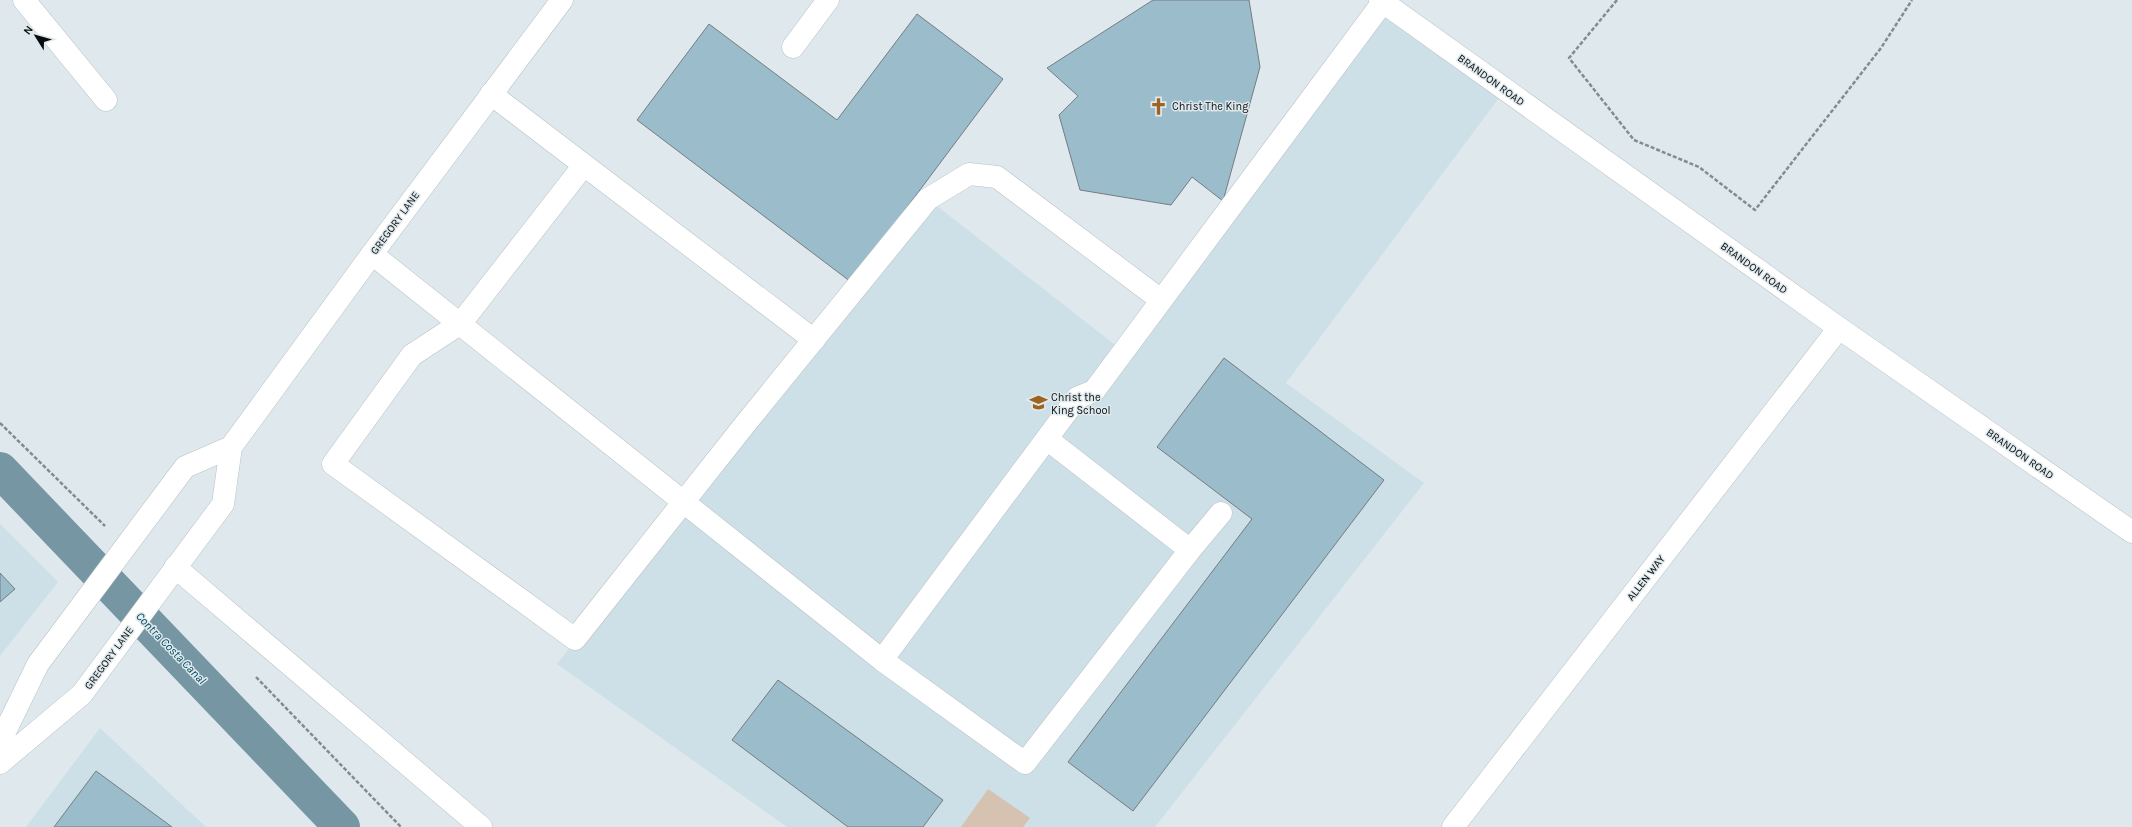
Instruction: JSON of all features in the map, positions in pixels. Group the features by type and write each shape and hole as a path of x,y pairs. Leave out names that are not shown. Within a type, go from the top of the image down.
{"street":[{"path":"24,0 106,100"},
{"name":"GREGORY LANE","path":"0,763 82,694 223,504 231,447 372,254 562,0"},
{"path":"793,47 828,0"},
{"path":"882,660 1077,398 1094,391 1381,1"},
{"name":"BRANDON ROAD","path":"1381,1 1839,328 2132,532"},
{"path":"491,94 814,340"},
{"path":"584,165 461,323 412,355 334,464 575,639 928,199 969,174 997,177 1161,300"},
{"path":"372,254 461,323 882,660 1025,762 1190,550 1221,513"},
{"name":"ALLEN WAY","path":"1453,827 1839,328"},
{"path":"1046,439 1190,550"},
{"path":"0,742 38,664 185,467 231,447"},
{"path":"175,567 480,827"}],"path":[{"path":"1617,0 1569,58 1634,140 1699,167 1755,210 1881,48 1912,0"}],"shaded area":[{"name":"Christ the King School","path":"1383,2 1505,90 1286,383 1424,483 1155,827 787,827 557,664 928,199 1123,351"},
{"path":"0,524 58,582 0,656"},
{"path":"100,728 206,827 26,827"},
{"path":"988,789 1030,818 1023,827 961,827"}],"building":[{"name":"Christ The King","path":"1153,0 1249,0 1260,67 1223,201 1192,177 1171,205 1080,190 1059,115 1078,96 1047,68"},
{"path":"917,14 1003,79 851,282 637,120 709,24 837,120"},
{"path":"1224,358 1384,480 1133,811 1068,762 1252,519 1157,447"},
{"path":"0,573 15,589 0,602"},
{"path":"778,680 943,800 923,827 848,827 732,740"},
{"path":"96,771 172,827 54,827"}],"waterway":[{"name":"Contra Costa Canal","path":"0,470 342,827"}],"place":[{"name":"Christ The King","path":"1159,106"},
{"name":"Christ the King School","path":"1038,403"}]}
